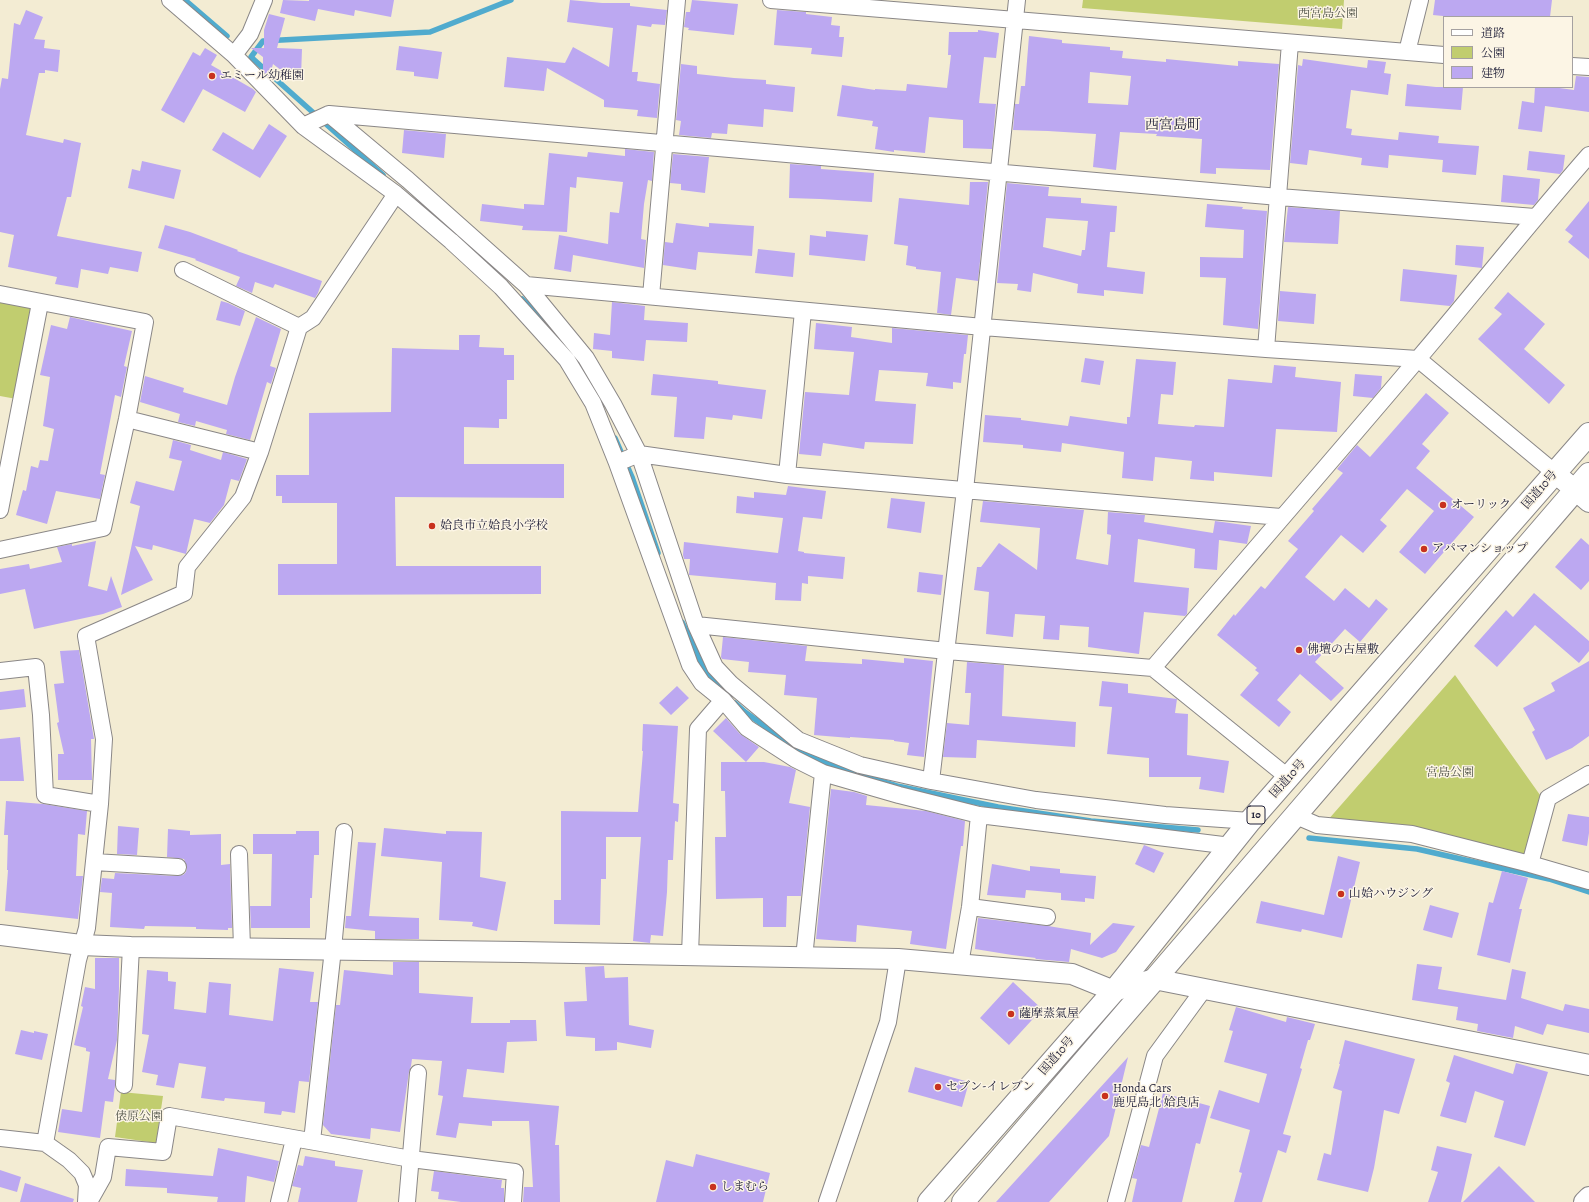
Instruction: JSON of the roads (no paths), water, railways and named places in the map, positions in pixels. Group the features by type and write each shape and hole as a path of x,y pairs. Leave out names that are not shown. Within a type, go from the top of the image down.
{"highway":[{"name":"国道10号","path":"929,1202 1114,991 1250,821 1290,778 1589,434"},
{"name":"国道10号","path":"963,1202 1154,979 1584,489"}],"street":[{"path":"170,0 234,55 303,126 396,194 500,287 567,360 593,403 617,463 690,665 702,684 723,700 747,728 795,759 823,773 900,795 979,815 1231,846"},
{"path":"234,55 250,34 264,0"},
{"path":"651,296 677,0"},
{"path":"771,0 1443,55"},
{"path":"931,781 983,327 1017,0"},
{"path":"1407,52 1420,0"},
{"path":"1266,349 1290,43"},
{"path":"1573,66 1589,67"},
{"path":"303,126 329,114 1279,197 1535,217"},
{"path":"329,114 408,180 526,285 586,358 613,404 639,454 696,625 716,667 731,684 798,740 860,765 931,781 1036,800 1165,815 1250,821"},
{"path":"1153,668 1418,359 1535,217 1589,155"},
{"path":"45,1143 81,944 87,928 100,804 104,739 86,636 184,593 187,567 242,497 260,452 299,327 313,318 396,194"},
{"path":"183,270 299,327"},
{"path":"526,285 983,327 1418,359 1555,474 1584,489"},
{"path":"0,294 40,303 145,322 127,419 102,528 0,550"},
{"path":"0,510 40,303"},
{"path":"787,475 803,311"},
{"path":"127,419 260,452"},
{"path":"617,463 639,454 787,475 1281,517"},
{"path":"696,625 947,651 1153,668 1290,778"},
{"path":"0,671 36,667 41,715 45,795 100,804"},
{"path":"690,955 698,729 723,700"},
{"path":"804,958 823,773"},
{"path":"1530,864 1548,798 1589,774"},
{"path":"960,964 970,907 979,815"},
{"path":"1296,816 1317,825 1412,834 1530,864 1589,881"},
{"path":"312,1141 344,832"},
{"path":"239,854 242,948"},
{"path":"94,862 178,867"},
{"path":"970,907 1047,918"},
{"path":"0,935 81,944 131,947 898,959 1072,974 1114,991 1154,979 1589,1066"},
{"path":"124,1085 131,947"},
{"path":"827,1202 888,1022 898,959"},
{"path":"1116,1202 1155,1056 1204,989"},
{"path":"407,1202 418,1073"},
{"path":"87,1202 103,1177 108,1147 163,1152 169,1116 411,1159 514,1172 513,1202"},
{"path":"0,1138 45,1143 69,1160 82,1173 87,1185 87,1202"},
{"path":"279,1202 294,1139"},
{"path":"1584,1202 1589,1197"}],"waterway":[{"path":"185,0 227,36"},
{"path":"383,175 251,57 263,41 430,32 511,0"},
{"path":"522,299 540,317 555,336"},
{"path":"615,438 632,477 658,553"},
{"path":"682,622 704,668 725,692"},
{"path":"735,703 745,712 802,753 840,769 897,786 998,807 1091,821 1198,830"},
{"path":"1309,838 1417,849 1549,879 1589,892"}],"place":[{"name":"エミール幼稚園","path":"212,76"},
{"name":"オーリック","path":"1443,505"},
{"name":"姶良市立姶良小学校","path":"432,526"},
{"name":"アパマンショップ","path":"1424,549"},
{"name":"佛壇の古屋敷","path":"1299,650"},
{"name":"山姶ハウジング","path":"1341,894"},
{"name":"薩摩蒸氣屋","path":"1011,1014"},
{"name":"セブン-イレブン","path":"938,1087"},
{"name":"Honda Cars 鹿児島北 姶良店","path":"1105,1096"},
{"name":"しまむら","path":"713,1187"}],"district":[{"name":"西宮島町","path":"1173,126"}],"park label":[{"name":"西宮島公園","path":"1328,14"},
{"name":"宮島公園","path":"1450,773"},
{"name":"俵原公園","path":"139,1117"}]}
